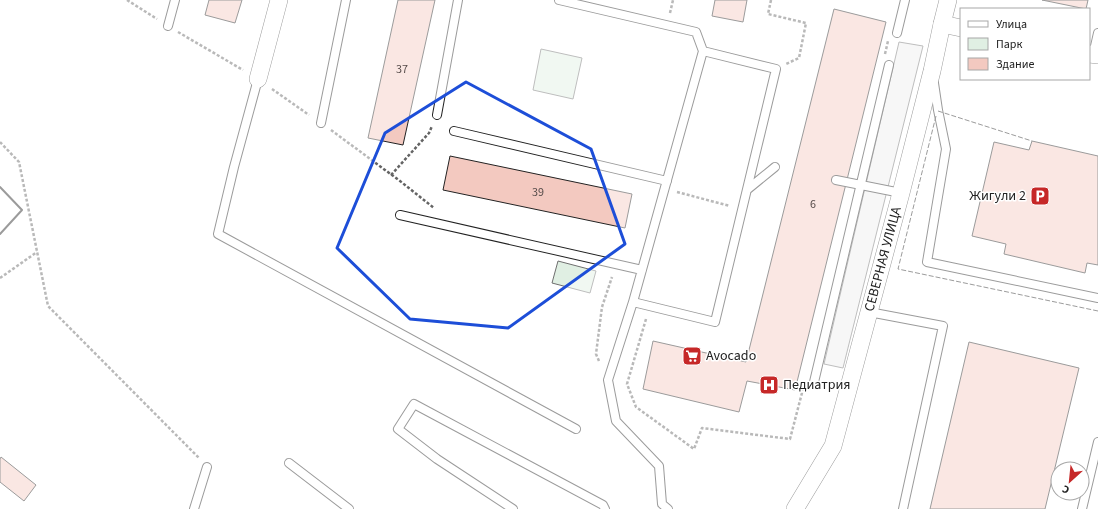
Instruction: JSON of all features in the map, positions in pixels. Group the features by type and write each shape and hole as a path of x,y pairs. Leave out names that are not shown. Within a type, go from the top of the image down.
{"street":[{"path":"258,79 279,0"},
{"name":"СЕВЕРНАЯ УЛИЦА","path":"795,509 833,446 901,193 932,71 948,0"},
{"path":"942,24 960,28"}],"lane":[{"path":"168,26 175,0"},
{"path":"321,123 346,0"},
{"path":"436,115 458,0"},
{"path":"559,0 696,32 703,51 633,302 608,380 616,421 659,466 662,504 668,509"},
{"path":"897,33 905,0"},
{"path":"1093,55 1098,33"},
{"path":"633,302 715,322 776,69 703,51"},
{"path":"814,382 889,65"},
{"path":"932,71 946,149 927,262 1098,298"},
{"path":"258,79 218,234 576,429"},
{"path":"454,131 666,185"},
{"path":"748,189 774,167"},
{"path":"836,180 901,193"},
{"path":"400,215 642,270"},
{"path":"869,312 943,326 903,509"},
{"path":"513,509 437,459 398,429 414,404 603,505 605,509"},
{"path":"1082,509 1098,442"},
{"path":"288,462 349,509"},
{"path":"194,509 207,467"}],"path":[{"path":"127,0 258,79"},
{"path":"771,0 768,14 806,23 799,58 776,69"},
{"path":"885,56 889,39"},
{"path":"391,175 429,133"},
{"path":"0,142 20,162 48,306 207,467"},
{"path":"400,181 414,192"},
{"path":"666,185 743,209"},
{"path":"0,278 37,252"},
{"path":"608,380 596,354 602,307 616,264"},
{"path":"649,306 627,384 636,407 694,449 702,428 790,439 804,385"}],"highlighted area":[{"path":"466,82 591,149 625,244 508,328 410,319 337,248 385,133"}],"green space":[{"path":"541,49 582,58 573,99 533,90"},
{"path":"558,261 596,271 590,293 552,283"}],"shaded area":[{"path":"899,42 923,46 843,368 824,364"}],"building":[{"path":"209,0 242,0 235,23 205,15"},
{"path":"398,0 435,0 403,145 368,138"},
{"path":"715,0 747,0 743,22 712,16"},
{"path":"1042,0 1088,0 1086,8"},
{"path":"834,9 886,22 795,390 747,381 739,412 643,389 653,341 746,362"},
{"name":"Жигули 2","path":"1032,141 1098,156 1098,265 1087,263 1085,273 1004,254 1006,244 972,236 994,142 1029,150"},
{"path":"450,156 632,194 625,228 443,190"},
{"path":"969,342 1079,368 1057,461 1050,461 1050,488 1045,509 930,509"},
{"path":"1,457 36,485 24,501 0,482"}],"fence":[{"path":"938,111 1032,141"},
{"path":"936,116 898,269 1098,311"}],"wall":[{"path":"0,187 22,210 0,234"}],"place":[{"name":"Жигули 2","path":"1040,196"},
{"name":"Avocado","path":"692,356"},
{"name":"Педиатрия","path":"769,385"}]}
